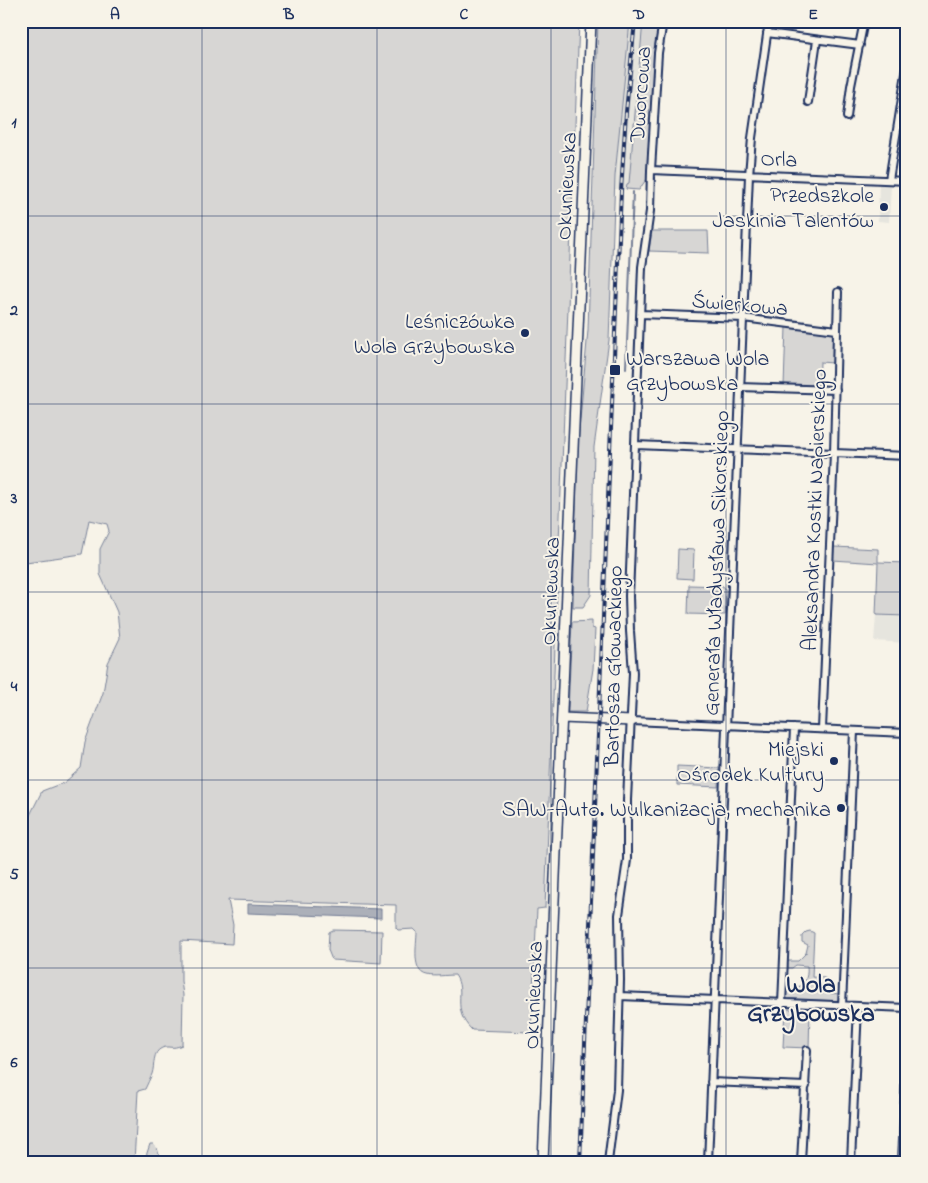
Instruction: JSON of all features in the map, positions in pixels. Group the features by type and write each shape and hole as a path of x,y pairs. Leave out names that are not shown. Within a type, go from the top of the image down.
{"main road":[{"name":"Okuniewska","path":"543,1162 591,21"},
{"path":"562,718 632,722"},
{"path":"903,1162 907,1073"}],"street":[{"name":"Dworcowa","path":"650,170 658,53 663,21"},
{"name":"Generała Władysława Sikorskiego","path":"708,1162 736,449 749,175 752,138 769,21"},
{"path":"847,117 864,21"},
{"path":"767,33 860,46"},
{"path":"808,102 817,40"},
{"path":"890,180 907,67"},
{"name":"Orla","path":"650,170 907,180"},
{"name":"Bartosza Głowackiego","path":"608,1162 616,1104 620,996 619,914 627,860 627,800 633,673 629,603 632,505 636,446 642,266 651,199 650,170"},
{"name":"Aleksandra Kostki Napierskiego","path":"822,729 834,453 838,292"},
{"name":"Świerkowa","path":"641,314 743,318 837,330"},
{"path":"740,387 836,390"},
{"path":"636,446 907,456"},
{"path":"632,722 907,733"},
{"path":"782,1004 794,728"},
{"path":"842,1006 854,731"},
{"path":"620,996 907,1008"},
{"path":"851,1162 858,1007"},
{"path":"801,1162 807,1050"},
{"path":"711,1082 806,1086"}],"shaded area":[{"path":"21,21 579,21 545,908 537,909 531,1032 472,1030 462,1015 460,988 455,975 433,976 422,973 416,957 417,932 414,929 398,930 396,928 396,905 228,900 233,925 232,944 181,941 182,1045 165,1047 157,1052 152,1074 145,1089 138,1091 134,1162 21,1162 21,833 42,791 65,782 81,768 85,742 103,693 108,663 120,638 117,612 100,574 100,549 109,531 107,524 89,520 82,554 26,562 21,560"},
{"path":"598,21 630,21 615,176 609,340 594,447 591,595 583,607 573,607 578,443 588,330"},
{"path":"601,21 660,21 655,58 648,181 645,181 639,190 593,188"},
{"path":"643,21 660,21 655,58 648,181 645,181 639,190 626,189 629,183"},
{"name":"Przedszkole Jaskinia Talentów","path":"879,184 891,185 889,222 878,221"},
{"path":"652,231 708,231 709,253 649,251"},
{"path":"786,327 832,334 834,336 833,363 820,362 819,387 784,386"},
{"path":"834,547 878,549 878,562 907,563 907,616 876,615 878,563 833,560"},
{"path":"678,549 694,550 693,579 677,578"},
{"path":"689,585 723,586 726,590 725,615 688,614"},
{"path":"876,615 907,616 907,643 874,641"},
{"path":"592,621 592,628 595,629 593,669 586,712 568,712 572,622"},
{"path":"677,766 719,768 718,787 677,785"},
{"path":"248,904 381,909 381,918 248,913"},
{"path":"333,930 382,931 381,963 332,960 328,950 329,932"},
{"path":"810,931 814,933 812,977 825,978 829,983 828,993 840,994 841,1001 787,999 785,997 786,983 790,983 792,988 796,988 805,981 807,966 796,965 788,968 787,961 798,961 806,953 808,945 802,942 802,936"},
{"path":"785,1009 810,1010 809,1048 783,1047"},
{"path":"150,1144 157,1148 158,1162 144,1162"}],"waterway":[{"path":"626,368 633,192"}],"railway":[{"path":"580,1162 621,191 626,112 635,21"}],"place":[{"name":"Przedszkole Jaskinia Talentów","path":"884,207"},
{"name":"Leśniczówka Wola Grzybowska","path":"525,333"},
{"name":"Warszawa Wola Grzybowska","path":"615,370"},
{"name":"Miejski Ośrodek Kultury","path":"834,761"},
{"name":"SAW-Auto. Wulkanizacja, mechanika","path":"841,808"}],"district":[{"name":"Wola Grzybowska","path":"811,998"}]}
